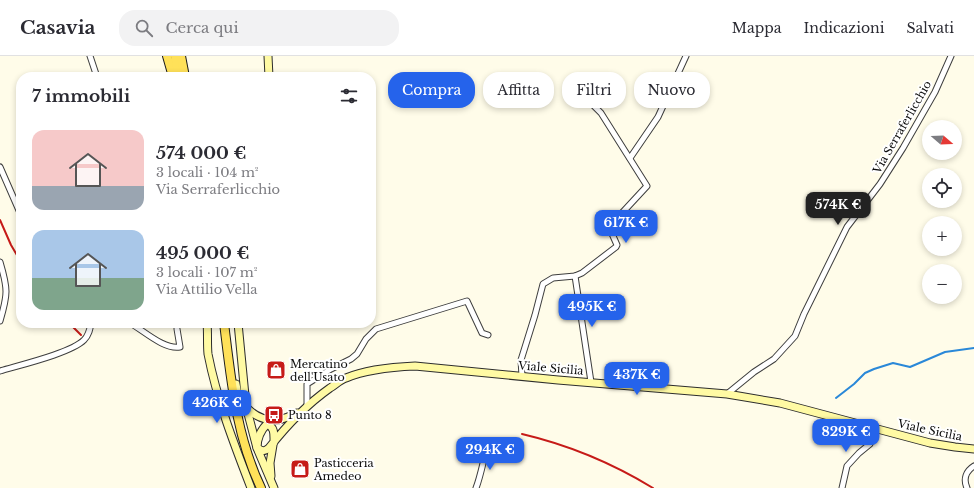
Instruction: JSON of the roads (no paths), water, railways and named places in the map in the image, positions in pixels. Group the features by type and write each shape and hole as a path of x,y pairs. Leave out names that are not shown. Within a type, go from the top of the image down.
{"main road":[{"path":"167,56 172,72"},
{"path":"175,56 178,72"},
{"path":"181,56 184,72"},
{"path":"225,328 232,393 238,421 245,448 261,488"}],"street":[{"path":"90,56 95,72"},
{"path":"268,56 269,72"},
{"path":"630,158 658,117 686,56"},
{"name":"Via Serraferlicchio","path":"727,394 754,372 774,359 795,336 804,314 847,227 880,184 903,148 935,92 951,56"},
{"path":"522,376 521,360 543,284 553,278 575,276 582,273 616,247 617,242 609,227 647,186 601,113 596,108"},
{"path":"0,167 16,204"},
{"path":"0,262 7,288 5,304 0,321"},
{"path":"575,276 591,382"},
{"path":"307,406 307,384 357,354 366,339 376,329 467,301 482,333 488,335"},
{"path":"0,371 68,350 85,339 90,328"},
{"path":"138,328 165,345 175,348 180,347 177,329"},
{"path":"204,328 208,352 226,422 251,488"},
{"path":"207,328 208,352"},
{"path":"225,328 230,345 237,391 252,413 270,426 273,430 274,443 270,463 274,487"},
{"path":"238,328 246,406 257,448 274,487"},
{"name":"Viale Sicilia","path":"274,443 289,424 307,406 344,378 367,371 391,367 415,366 727,394 780,403 930,443 955,448 974,449"},
{"path":"257,448 257,440 267,424 301,412"},
{"path":"252,413 266,419 275,420"},
{"path":"842,488 847,466 870,444 875,428"},
{"path":"257,448 265,451 274,443"},
{"path":"476,488 482,472 482,462 487,448"},
{"path":"967,488 965,482 966,475 974,466"}],"waterway":[{"path":"836,398 865,373 874,369 893,363 910,367 945,352 974,348"}],"railway":[{"path":"0,220 16,254"},
{"path":"74,328 81,335"},
{"path":"522,434 539,438 590,456 638,479 653,488"}],"place":[{"name":"Mercatino dell'Usato","path":"276,370"},
{"name":"Punto 8","path":"274,415"},
{"name":"Pasticceria Amedeo","path":"300,469"}]}
